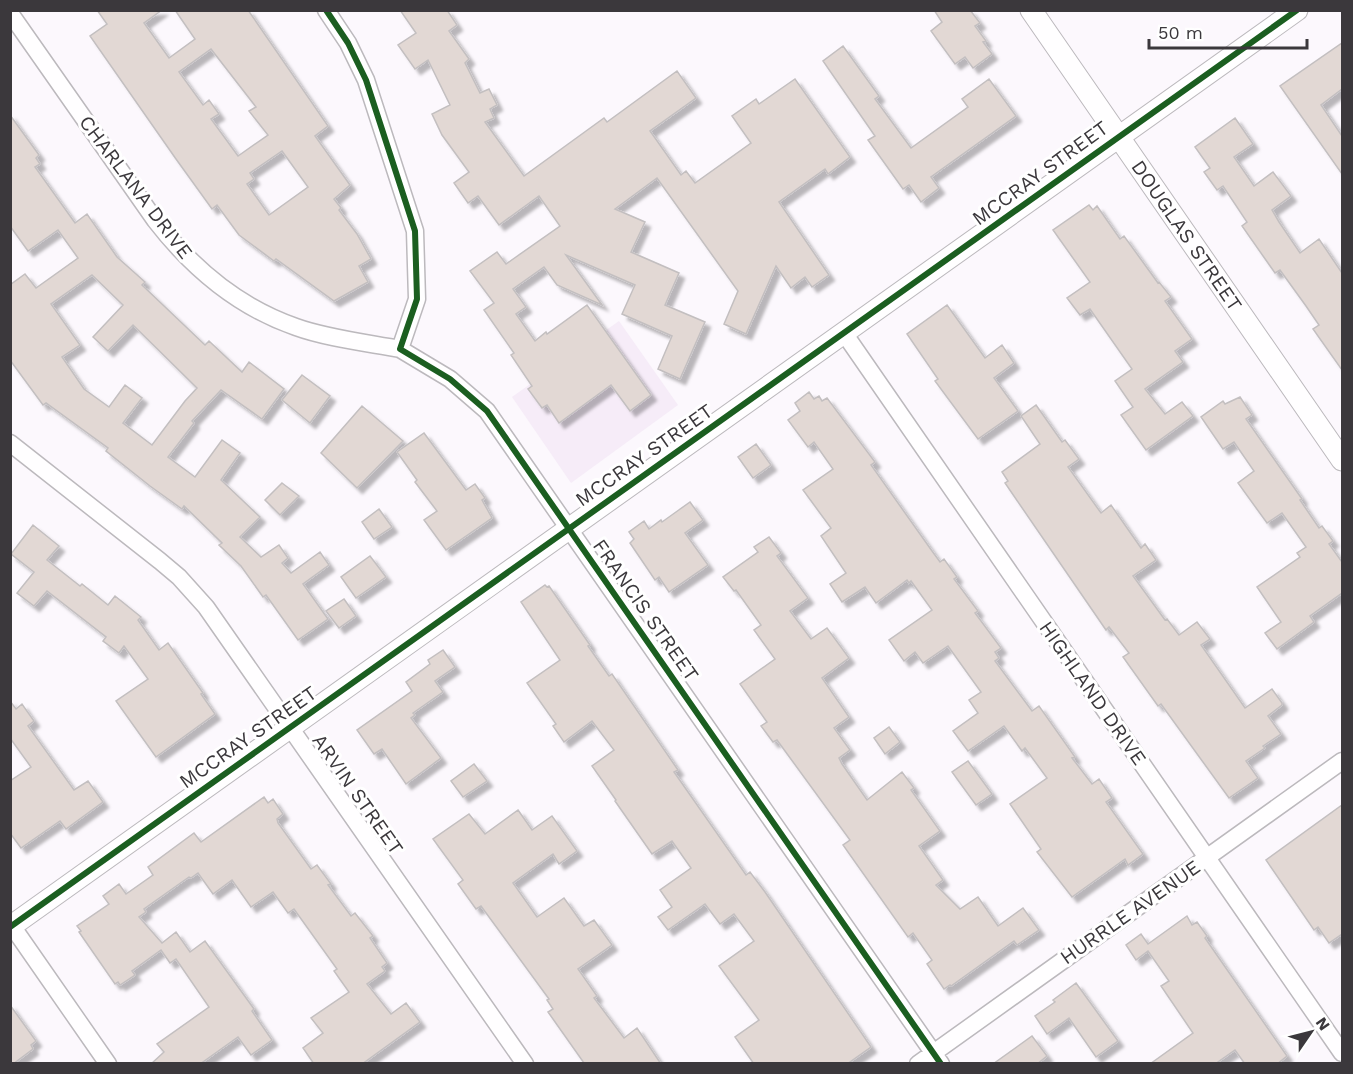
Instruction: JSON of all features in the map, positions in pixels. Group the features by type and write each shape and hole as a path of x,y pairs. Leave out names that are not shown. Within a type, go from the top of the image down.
{"street":[{"path":"326,10 348,44 366,80 415,231 417,299 400,349"},
{"name":"DOUGLAS STREET","path":"1031,10 1342,460"},
{"name":"MCCRAY STREET","path":"11,925 1296,10"},
{"name":"CHARLANA DRIVE","path":"10,13 155,220 198,269 230,294 265,314 297,328 400,349"},
{"name":"HIGHLAND DRIVE","path":"844,333 1342,1053"},
{"name":"FRANCIS STREET","path":"400,349 450,379 488,411 937,1058"},
{"name":"ARVIN STREET","path":"10,443 179,577 206,607 525,1064"},
{"name":"HURRLE AVENUE","path":"918,1064 937,1058 1342,761"},
{"path":"11,925 108,1064"}],"shaded area":[{"path":"619,321 678,405 571,483 512,397"}],"building":[{"path":"97,10 162,10 144,23 169,58 195,39 175,10 248,10 328,126 315,136 350,185 334,199 371,259 359,266 368,282 334,301 239,235 217,205 212,209 90,36 107,24","holes":["211,49 256,107 249,111 268,135 238,156 211,119 219,114 209,100 203,105 179,72","282,151 308,187 269,215 247,184 254,179 250,173"]},
{"path":"400,10 447,10 457,25 449,31 469,59 465,63 480,93 489,89 497,105 490,109 494,118 485,122 524,176 604,118 607,122 677,71 696,98 650,131 681,175 686,171 695,183 751,143 732,116 756,99 759,104 795,79 850,157 828,174 825,169 779,202 829,275 812,287 805,277 791,288 776,266 746,334 724,324 738,291 657,178 615,209 645,222 631,252 679,273 665,305 705,322 680,379 658,369 672,336 622,314 635,285 566,255 602,305 557,285 544,267 513,289 526,307 516,314 535,341 587,305 651,395 630,411 611,385 559,423 547,405 542,408 528,389 532,386 511,355 514,353 484,310 494,303 470,271 497,252 506,264 560,226 539,196 499,225 478,196 468,203 454,183 469,172 442,135 432,114 450,105 428,60 415,69 398,45 416,33"},
{"path":"934,10 970,10 980,23 975,26 992,54 973,68 965,57 955,64 931,31 942,22"},
{"path":"1342,43 1342,89 1321,105 1342,136 1342,174 1280,86"},
{"path":"843,46 879,96 875,99 911,148 968,107 962,99 989,79 1016,116 931,177 939,188 921,202 909,185 903,189 868,140 875,136 823,61"},
{"path":"10,115 39,155 36,158 40,164 35,167 75,223 87,214 117,257 145,282 142,285 205,345 209,341 242,372 249,362 284,389 262,419 221,390 192,421 194,423 168,457 195,477 222,440 240,453 221,480 260,517 240,537 261,557 279,545 288,558 282,563 291,573 320,552 329,565 303,584 328,619 298,640 266,595 263,597 241,566 219,545 222,543 184,506 182,509 106,451 108,448 46,403 43,405 10,360 10,285 25,274 36,288 78,258 58,230 28,251 10,226","holes":["92,275 123,305 93,337 108,351 133,325 197,388 152,445 123,423 142,398 125,385 109,407 84,389 62,357 80,345 51,304"]},
{"path":"1235,118 1253,144 1234,157 1254,186 1273,172 1291,196 1272,210 1300,253 1319,239 1342,273 1342,370 1313,329 1319,325 1306,306 1280,270 1275,273 1242,226 1247,222 1223,186 1217,190 1204,172 1210,168 1195,147"},
{"path":"1089,205 1093,210 1097,206 1120,239 1124,236 1171,297 1165,301 1192,339 1175,351 1183,362 1145,389 1165,414 1182,402 1193,416 1146,450 1121,415 1133,407 1115,381 1132,369 1090,309 1080,315 1067,298 1090,282 1053,230"},
{"path":"947,305 985,358 1002,345 1014,363 994,378 1018,411 978,439 935,381 938,379 907,334"},
{"path":"302,375 330,396 310,423 282,400"},
{"path":"809,392 814,399 819,396 822,401 827,398 875,462 871,465 932,551 940,562 944,559 957,577 954,579 978,611 975,613 1001,648 995,652 999,658 995,661 1032,711 1039,706 1075,757 1072,758 1092,784 1099,779 1112,798 1106,802 1143,854 1128,865 1125,859 1072,897 1037,852 1041,849 1010,804 1047,778 1025,748 1022,751 1004,726 968,751 953,731 978,713 969,700 981,692 948,646 923,663 915,652 904,661 889,640 932,610 911,581 909,583 907,580 876,603 865,587 842,602 830,584 846,573 821,536 831,528 803,490 833,469 814,442 808,447 788,420 800,411 795,403"},
{"path":"1240,397 1252,415 1246,419 1302,499 1300,500 1319,528 1322,526 1333,541 1329,544 1342,562 1342,593 1310,616 1314,622 1277,649 1265,633 1281,622 1257,587 1300,557 1297,553 1306,547 1282,513 1267,523 1238,483 1254,471 1234,442 1223,449 1201,417 1223,401 1225,404"},
{"path":"1036,405 1062,442 1065,440 1079,459 1068,467 1101,513 1111,505 1141,548 1145,544 1156,560 1133,576 1165,620 1167,619 1179,635 1197,622 1210,639 1201,645 1245,708 1272,689 1282,703 1268,716 1281,734 1246,761 1258,778 1229,798 1161,704 1158,706 1123,657 1129,653 1109,627 1106,630 1005,483 1008,481 1002,472 1040,444 1021,416"},
{"path":"362,406 403,441 357,488 321,453"},
{"path":"424,433 466,490 475,484 485,498 482,500 492,518 446,550 424,520 437,511 415,482 417,480 397,452"},
{"path":"756,444 771,465 753,478 738,457"},
{"path":"282,483 299,496 280,515 265,500"},
{"path":"690,502 703,520 685,533 708,565 669,592 659,577 655,580 630,543 634,539 629,532 644,521 649,529"},
{"path":"379,509 392,527 374,539 362,522"},
{"path":"33,525 59,546 47,560 108,605 115,596 141,617 138,620 159,650 168,643 215,714 156,757 116,701 148,679 124,646 119,653 103,641 106,637 47,591 34,606 17,593 34,572 11,554"},
{"path":"769,537 781,553 777,556 808,598 790,611 811,639 827,628 849,658 822,678 849,717 834,728 850,750 839,758 842,764 867,800 902,772 914,788 911,790 940,831 919,846 943,880 936,885 960,909 978,897 998,926 1023,908 1039,930 1017,945 1014,941 944,989 927,964 932,960 913,933 908,937 843,845 850,840 777,740 773,742 761,726 767,722 740,684 775,659 754,630 761,625 736,590 734,591 723,577 758,552 754,547"},
{"path":"370,556 386,577 356,598 341,577"},
{"path":"545,585 549,586 609,676 612,674 678,770 674,772 746,875 750,872 765,892 871,1047 847,1064 754,1064 735,1037 759,1020 719,966 754,941 734,914 720,924 705,904 668,930 658,917 672,907 660,890 691,868 672,841 652,854 615,801 592,766 614,750 592,721 564,742 553,726 556,724 527,683 560,660 521,602"},
{"path":"344,599 356,616 339,628 326,611"},
{"path":"443,650 455,667 435,681 443,692 413,713 415,715 411,718 441,758 406,784 382,749 374,754 357,730 412,691 406,682 430,664 428,660"},
{"path":"10,701 16,709 22,704 34,721 28,726 74,790 88,781 103,802 66,829 60,821 21,848 10,833 10,781 31,767 10,738"},
{"path":"889,727 900,742 885,754 874,738"},
{"path":"968,761 992,794 976,805 952,772"},
{"path":"474,764 487,781 463,797 451,781"},
{"path":"264,797 268,803 273,799 283,814 277,819 278,823 311,869 317,865 331,884 328,885 351,916 355,913 373,936 370,938 387,963 382,967 385,971 367,984 391,1014 406,1003 420,1022 362,1064 314,1064 303,1048 323,1033 311,1018 349,992 334,971 337,969 294,909 288,913 273,892 251,907 232,880 213,894 198,873 144,909 146,912 139,917 162,943 176,932 190,952 205,941 254,1009 252,1011 272,1040 251,1055 238,1037 200,1064 151,1064 164,1052 157,1044 209,1007 176,959 170,963 161,950 132,971 135,975 120,985 118,982 115,984 77,926 109,904 103,896 119,884 126,894 153,875 148,867 194,833 201,842"},
{"path":"1342,805 1342,934 1329,943 1318,927 1314,930 1266,860"},
{"path":"518,810 532,830 552,816 577,851 559,864 553,854 513,883 537,917 564,898 584,926 594,920 612,945 578,969 597,996 594,998 624,1038 637,1028 661,1064 584,1063 548,1012 553,1009 547,1000 549,999 481,906 476,909 458,884 463,880 433,839 469,814 485,834"},
{"path":"1187,916 1192,925 1197,922 1207,936 1205,938 1287,1056 1277,1064 1245,1064 1235,1050 1215,1064 1150,1064 1193,1033 1161,986 1169,981 1148,951 1136,960 1126,945 1141,934 1148,944"},
{"path":"1076,983 1118,1041 1096,1057 1069,1018 1047,1034 1035,1016"},
{"path":"10,1005 36,1041 31,1045 33,1049 13,1064 10,1064"},
{"path":"1032,1036 1047,1056 1037,1064 993,1064"}],"cycle path":[{"path":"326,10 348,43 366,80 415,231 417,299 400,349 450,379 487,411 941,1064"},
{"path":"10,927 1297,10"}]}
